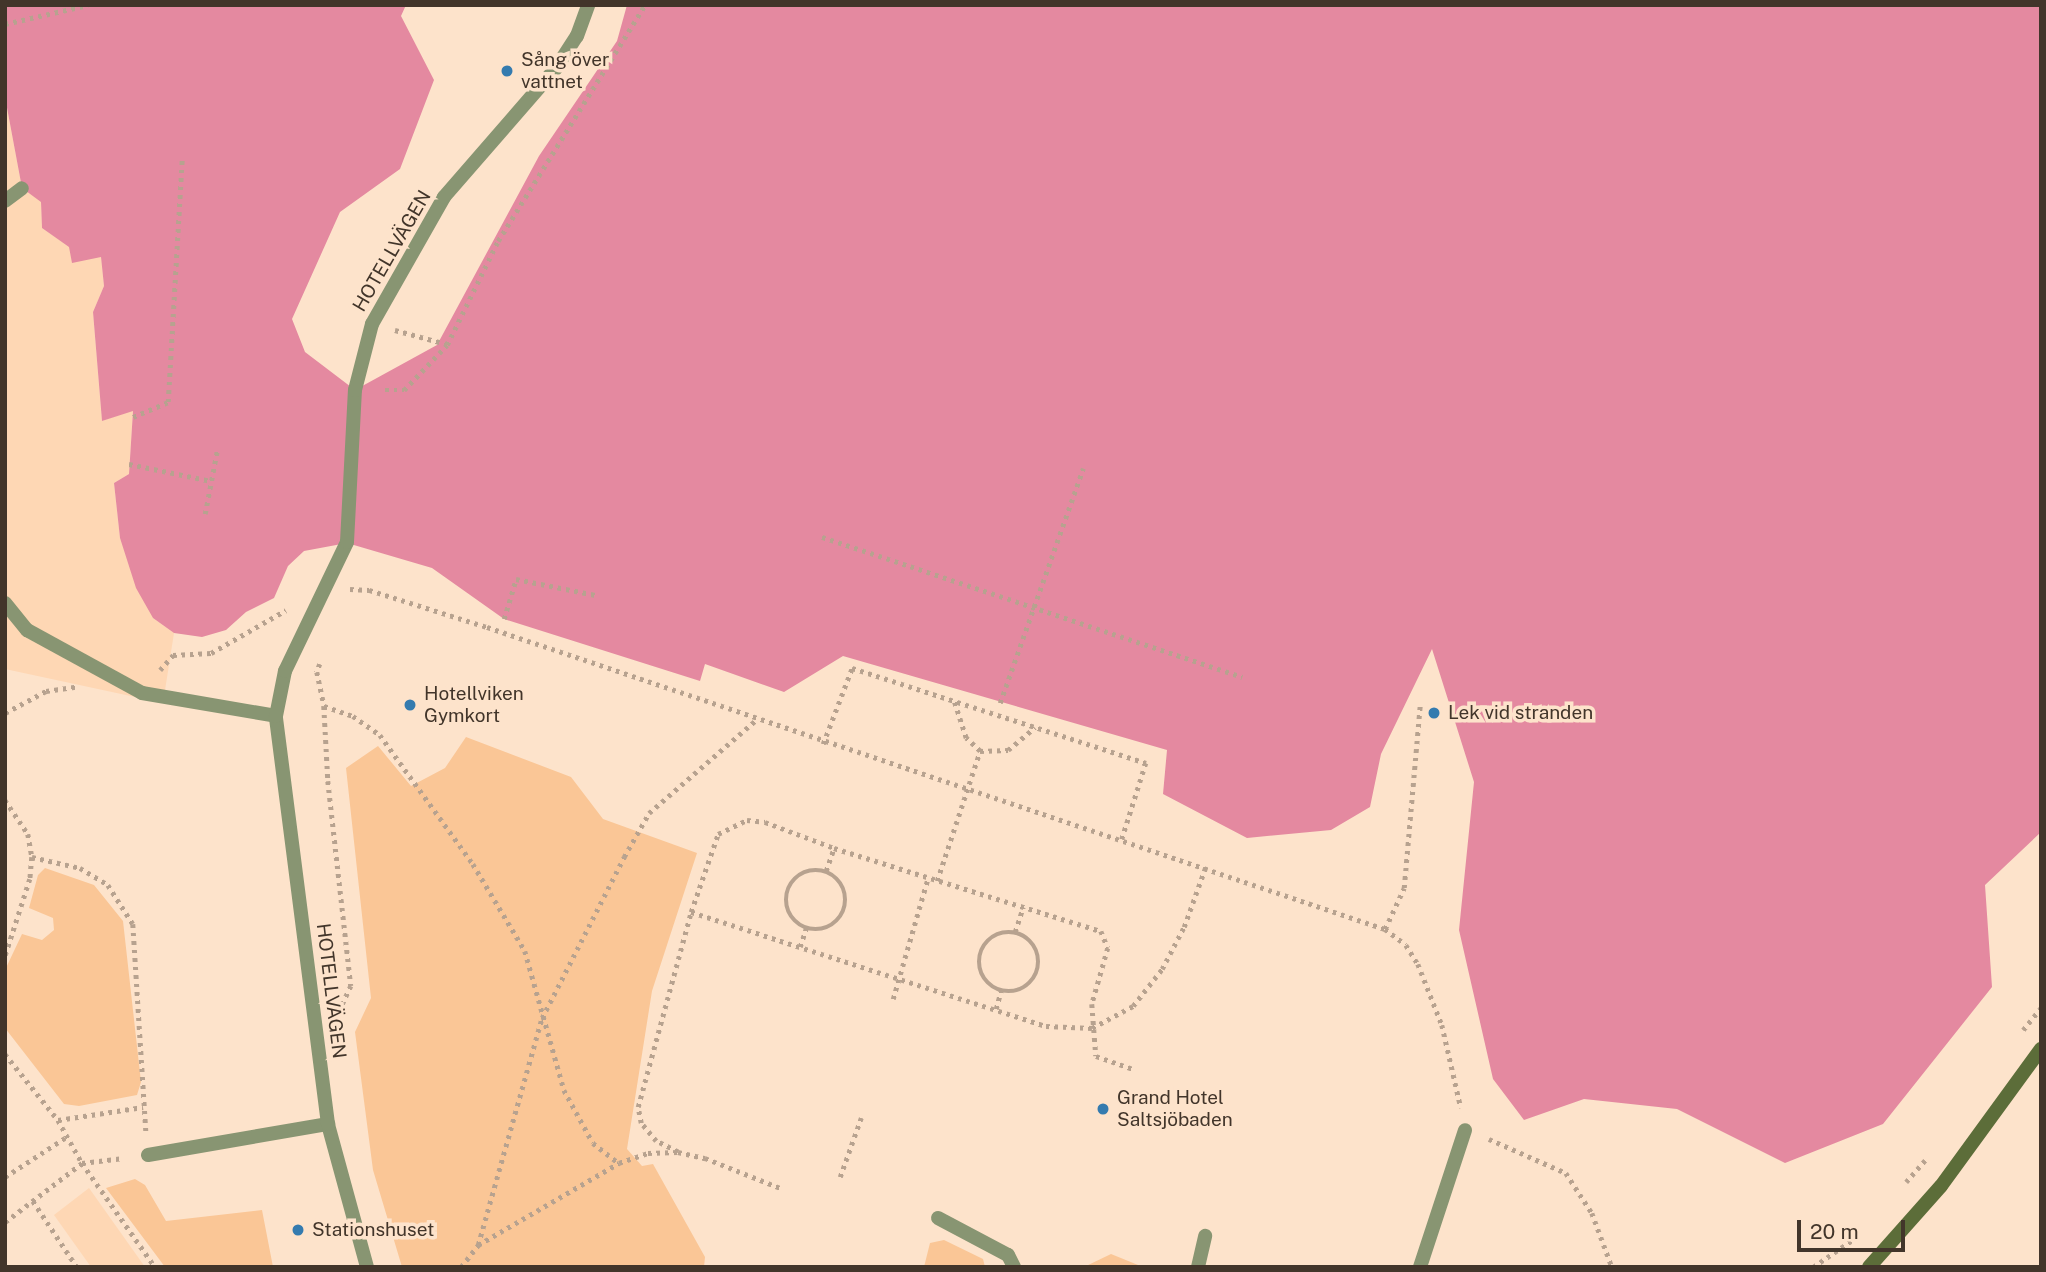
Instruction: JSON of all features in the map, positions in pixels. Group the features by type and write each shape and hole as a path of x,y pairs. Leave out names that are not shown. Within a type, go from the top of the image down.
{"street":[{"name":"HOTELLVÄGEN","path":"367,1267 328,1124 276,716 285,671 326,592 347,542 355,390 372,324 444,197 556,68 576,36 587,5"},
{"path":"5,201 22,188"},
{"path":"5,603 27,631 142,693 276,716"},
{"path":"1869,1267 1941,1186 2041,1049"},
{"path":"148,1155 328,1124"},
{"path":"1420,1267 1465,1130"},
{"path":"938,1218 1007,1255 1014,1267"},
{"path":"1198,1267 1205,1236"}],"path":[{"path":"5,24 88,5"},
{"path":"385,390 404,390 447,345 498,241 645,5"},
{"path":"133,417 168,402 182,160"},
{"path":"412,335 447,345"},
{"path":"205,513 217,451"},
{"path":"129,464 211,481"},
{"path":"1000,703 1083,468"},
{"path":"822,537 1242,677"},
{"path":"503,619 516,579 595,595"},
{"path":"344,601 349,589"},
{"path":"142,693 173,655 211,653 326,592 369,590 487,627 823,744 1206,866 1385,929 1406,945 1426,984 1442,1025 1465,1130 1566,1173 1592,1213 1612,1267"},
{"path":"321,660 317,672 324,706 328,780 351,986 335,1022"},
{"path":"823,744 852,668 1146,763 1122,839"},
{"path":"5,713 46,691 82,687"},
{"path":"954,701 966,738 980,751 991,754 1007,750 1035,727"},
{"path":"1385,929 1404,888 1420,705"},
{"path":"324,706 353,716 380,735 473,864 525,951 564,1090 593,1143 619,1163"},
{"path":"461,1267 478,1245 542,1018 649,813 756,721"},
{"path":"937,881 980,751"},
{"path":"5,800 29,834 32,857 30,879 5,957"},
{"path":"783,1189 705,1158 678,1152 656,1141 641,1123 638,1107 691,912 718,834 731,825 765,822 834,848 1101,931 1107,937 1108,948 1092,1004 1096,1056 1136,1070"},
{"path":"826,871 834,848"},
{"path":"5,1222 82,1163 148,1155 133,924 108,885 80,868 32,857"},
{"path":"691,912 1064,1030 1092,1028 1133,1006 1161,969 1184,927 1206,866"},
{"path":"806,871 826,871 841,883 845,910 833,925 806,928 790,915 786,894 790,885 806,871"},
{"path":"893,999 928,878"},
{"path":"1016,932 1023,907"},
{"path":"800,947 806,928"},
{"path":"1016,932 1037,952 1037,971 1025,987 1001,990 983,975 980,956 989,940 1016,932"},
{"path":"996,1009 1001,990"},
{"path":"2017,1037 2041,1008"},
{"path":"5,1054 58,1121 82,1163 155,1267"},
{"path":"58,1121 144,1107"},
{"path":"840,1177 861,1118"},
{"path":"5,1177 68,1136"},
{"path":"1899,1191 1935,1149"},
{"path":"478,1245 619,1163 648,1153 678,1152"},
{"path":"33,1201 77,1267"},
{"path":"1813,1267 1863,1233"}],"shaded area":[{"path":"5,5 406,5 401,16 434,80 400,169 340,212 292,319 305,352 355,390 437,345 539,156 617,41 627,5 2041,5 2041,832 1985,885 1992,987 1883,1124 1785,1163 1677,1109 1584,1099 1524,1120 1493,1079 1459,930 1474,782 1432,649 1381,754 1370,807 1331,830 1247,838 1163,794 1167,750 843,656 784,692 705,664 700,681 504,619 432,568 347,543 304,551 288,566 274,598 246,612 226,630 202,637 174,633 153,618 136,588 120,538 114,483 129,474 133,411 102,421 93,312 104,286 101,257 72,263 69,247 42,228 41,202 22,188 5,97"},
{"path":"5,97 22,188 41,201 42,228 70,247 101,256 104,286 93,312 102,421 133,410 129,474 114,483 120,538 153,618 174,633 163,703 5,669"},
{"path":"466,737 571,777 603,819 697,853 652,991 627,1149 642,1166 653,1164 705,1257 704,1267 402,1267 373,1170 355,1032 371,998 346,768 378,746 411,786 445,768"},
{"path":"45,868 94,885 123,921 141,1082 137,1095 79,1106 64,1104 5,1028 5,970 22,934 42,940 54,930 53,918 29,908 38,875"},
{"path":"135,1179 145,1185 166,1221 262,1210 273,1267 165,1267 106,1188"},
{"path":"89,1188 145,1267 91,1267 54,1215"},
{"path":"944,1240 983,1259 985,1267 924,1267 930,1243"},
{"path":"1111,1254 1143,1267 1084,1267"}],"place":[{"name":"Sång över vattnet","path":"507,71"},
{"name":"Hotellviken Gymkort","path":"410,705"},
{"name":"Lek vid stranden","path":"1434,713"},
{"name":"Grand Hotel Saltsjöbaden","path":"1103,1109"},
{"name":"Stationshuset","path":"298,1230"}]}
